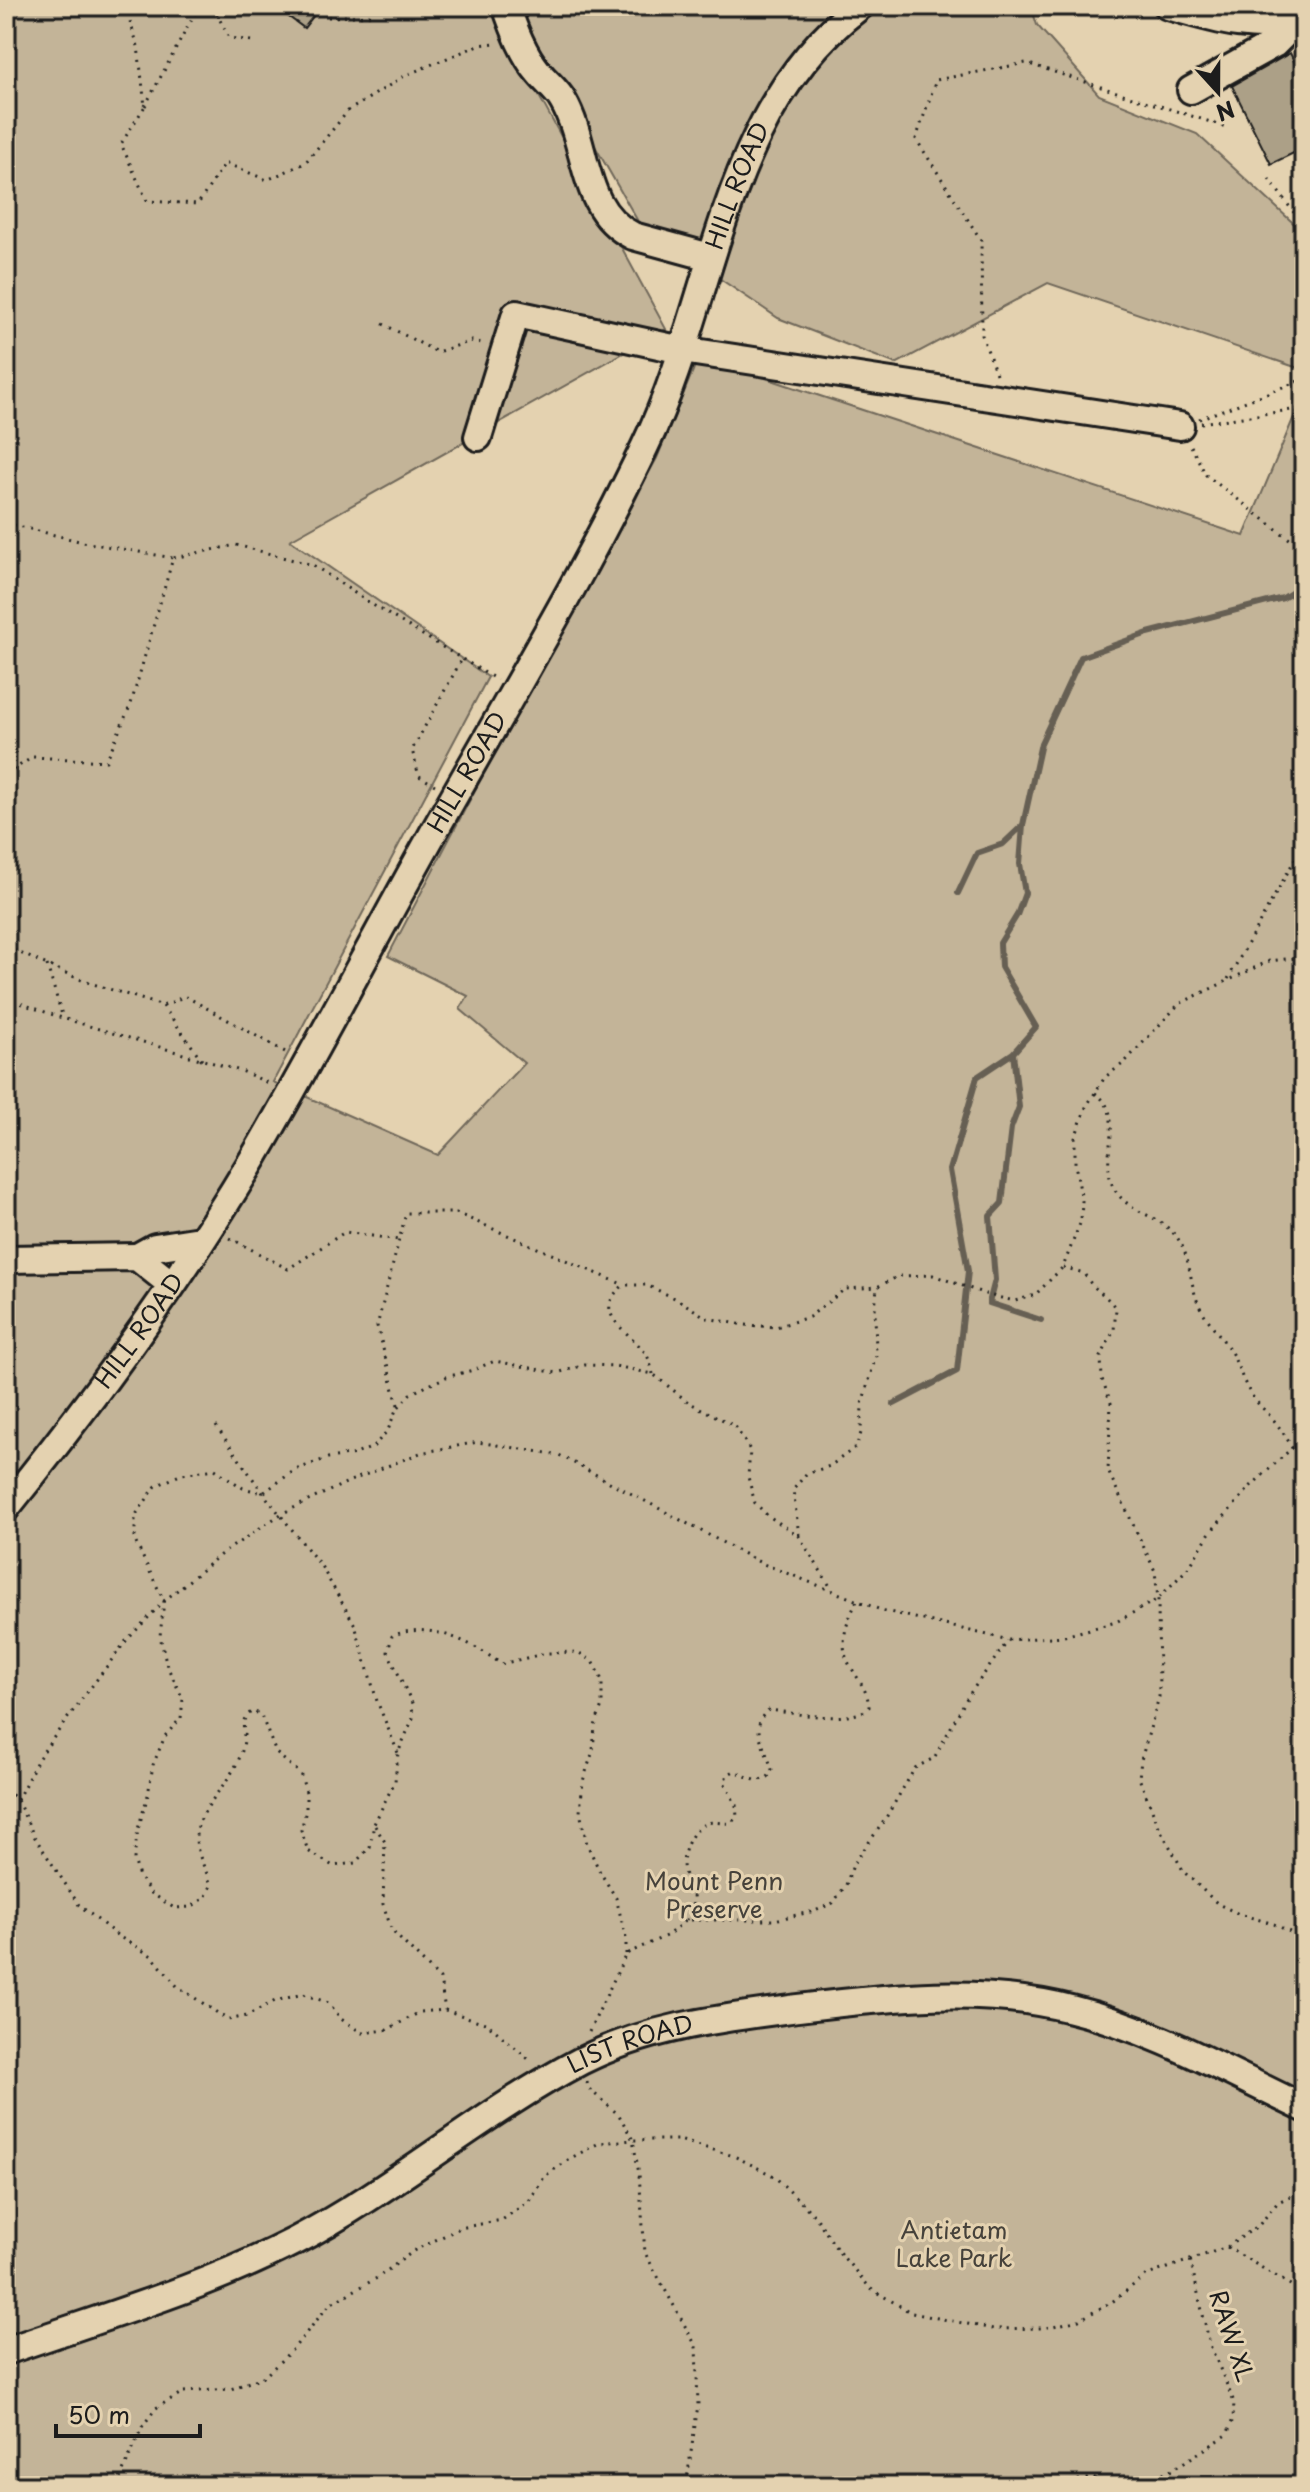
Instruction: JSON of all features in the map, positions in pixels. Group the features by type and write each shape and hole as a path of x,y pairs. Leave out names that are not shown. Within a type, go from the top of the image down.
{"street":[{"path":"506,6 529,60 564,103 586,172 608,216 633,236 710,257"},
{"name":"HILL ROAD","path":"6,1508 113,1369 171,1284 251,1161 307,1064 575,581 647,443 682,350 735,185 758,132 823,37 860,6"},
{"path":"1168,6 1244,25 1300,21"},
{"path":"1191,90 1274,44 1300,21"},
{"path":"478,437 516,314 682,350 1180,426"},
{"path":"6,1259 137,1257 155,1247 204,1233"},
{"path":"137,1257 171,1284"},
{"name":"LIST ROAD","path":"6,2351 185,2289 270,2253 347,2212 549,2079 584,2060 644,2036 713,2019 895,1998 968,1995 1039,2002 1088,2014 1154,2037 1304,2108"}],"path":[{"path":"125,6 138,46 145,106"},
{"path":"128,15 132,6"},
{"path":"199,6 121,144 147,201 198,204 225,163 267,180 305,163 348,111 406,75 479,45 520,40"},
{"path":"213,6 229,38 252,41"},
{"path":"328,17 371,15"},
{"path":"1005,400 982,335 981,240 916,139 936,80 1026,63 1226,127"},
{"path":"1269,179 1304,226"},
{"path":"383,324 437,352 472,341 506,346"},
{"path":"1180,426 1304,379"},
{"path":"1180,426 1298,409 1304,411"},
{"path":"1180,426 1206,475 1304,550"},
{"path":"6,523 83,542 173,558 236,545 313,565 368,602 513,689"},
{"path":"6,774 33,757 106,761 131,704 173,558"},
{"path":"453,797 419,776 412,750 462,659"},
{"path":"1228,979 1304,843"},
{"path":"6,950 84,981 163,1006 202,1060"},
{"path":"399,1406 377,1326 406,1213 456,1213 624,1285 646,1285 677,1299 707,1318 744,1325 776,1327 809,1317 845,1289 877,1287 899,1276 933,1275 988,1295 1015,1301 1035,1295 1063,1267 1081,1221 1082,1201 1075,1164 1075,1138 1086,1107 1105,1077 1124,1063 1179,1004 1269,961 1304,957"},
{"path":"47,965 62,1018"},
{"path":"163,1006 185,996 307,1064"},
{"path":"6,998 62,1018 244,1072 290,1093"},
{"path":"1095,1093 1107,1103 1111,1112 1109,1161 1116,1192 1140,1214 1169,1229 1186,1252 1192,1288 1199,1305 1232,1353 1249,1392 1271,1416 1292,1448 1301,1467 1304,1491"},
{"path":"204,1233 288,1269 345,1232 399,1240"},
{"path":"1063,1267 1084,1273 1090,1286 1107,1296 1116,1309 1114,1330 1101,1357 1102,1379 1111,1403 1108,1471 1155,1571 1158,1599 1156,1646 1161,1671 1159,1697 1139,1778 1148,1805 1184,1872 1218,1904 1274,1924 1304,1939"},
{"path":"624,1285 612,1295 609,1308 617,1325 646,1353 653,1374"},
{"path":"833,1591 799,1536 793,1490 806,1474 830,1466 856,1447 861,1433 862,1404 876,1356 877,1287"},
{"path":"588,2088 584,2060 587,2034 626,1954 626,1938 616,1898 587,1844 580,1812 583,1781 602,1706 602,1680 592,1661 578,1652 547,1653 501,1664 479,1647 452,1636 404,1630 392,1636 388,1652 412,1703 413,1718 398,1753 395,1781 374,1824 370,1847 355,1863 333,1866 308,1851 301,1830 306,1792 300,1773 276,1753 261,1715 253,1711 246,1715 241,1724 244,1737 241,1756 199,1821 196,1838 211,1886 205,1898 191,1907 174,1908 151,1893 139,1877 134,1859 153,1765 165,1736 181,1718 183,1699 167,1666 160,1636 164,1601 135,1541 135,1516 156,1486 182,1474 215,1469 243,1488 263,1493 295,1470 373,1447 388,1430 399,1406 410,1394 446,1377 495,1361 557,1373 585,1365 615,1366 653,1374 688,1402 735,1426 750,1450 748,1477 755,1503 767,1515 799,1536"},
{"path":"216,1426 263,1493 321,1566 355,1625 377,1701 398,1753"},
{"path":"17,1800 38,1759 70,1715 126,1641 164,1601 220,1555 281,1514 350,1481 420,1453 478,1442 559,1455 761,1563 881,1610 1009,1640 1064,1636 1116,1622 1158,1599 1190,1566 1209,1534 1251,1486 1292,1448 1304,1443"},
{"path":"626,1954 668,1935 686,1920 693,1903 691,1887 684,1871 684,1855 692,1836 710,1821 731,1823 737,1817 736,1805 724,1782 727,1775 734,1771 757,1781 768,1777 772,1770 759,1733 757,1723 761,1716 769,1710 850,1717 864,1713 869,1707 868,1696 848,1663 844,1645 845,1625 857,1601"},
{"path":"686,1920 774,1920 815,1911 833,1903 846,1885 853,1865 884,1821 915,1768 934,1758 968,1696 1009,1640"},
{"path":"6,1789 17,1800 34,1836 79,1905 118,1936 152,1956 177,1986 228,2020 247,2016 275,2001 303,1994 329,2003 341,2019 362,2033 387,2030 420,2012 445,2010 488,2024 549,2079 588,2088 619,2115 633,2140 645,2253 696,2346 698,2405 686,2486"},
{"path":"1304,1818 1300,1873 1304,1880"},
{"path":"374,1824 385,1842 383,1904 392,1931 440,1979 445,2010"},
{"path":"117,2486 142,2427 156,2408 183,2392 231,2389 265,2376 293,2349 330,2304 377,2278 415,2250 460,2228 502,2220 529,2201 545,2176 599,2143 679,2140 734,2156 774,2176 816,2217 838,2251 871,2289 912,2313 993,2329 1045,2328 1079,2320 1112,2302 1145,2276 1227,2247 1259,2225 1278,2202 1304,2190"},
{"path":"1227,2247 1304,2293"},
{"name":"RAW XL","path":"1064,2486 1067,2482 1092,2478 1113,2485 1146,2482 1172,2470 1227,2435 1233,2419 1234,2402 1210,2345 1190,2259"}],"green space":[{"name":"Mount Penn Preserve","path":"6,6 490,6 666,329 290,540 488,677 273,1082 438,1155 524,1063 460,1009 468,996 388,956 657,458 699,356 1244,536 1304,393 1304,2486 6,2486"},
{"path":"515,6 1031,6 1037,25 1099,95 1197,134 1304,233 1304,370 1048,283 896,364 778,318 640,225"}],"building":[{"path":"297,6 321,6 304,28 289,17"},
{"path":"1290,53 1304,81 1304,148 1271,164 1232,86"}],"waterway":[{"path":"1041,1320 989,1303 995,1280 990,1216 1002,1203 1011,1128 1019,1107 1013,1053 1036,1027 1001,967 1000,943 1017,915 1025,893 1020,864 1023,825 1041,743 1081,657 1148,633 1283,598 1304,585"},
{"path":"958,893 977,853 1003,844 1023,825"},
{"path":"894,1404 957,1371 968,1271 950,1170 977,1077 1013,1053"}],"park label":[{"name":"Antietam Lake Park","path":"954,2245"}]}
